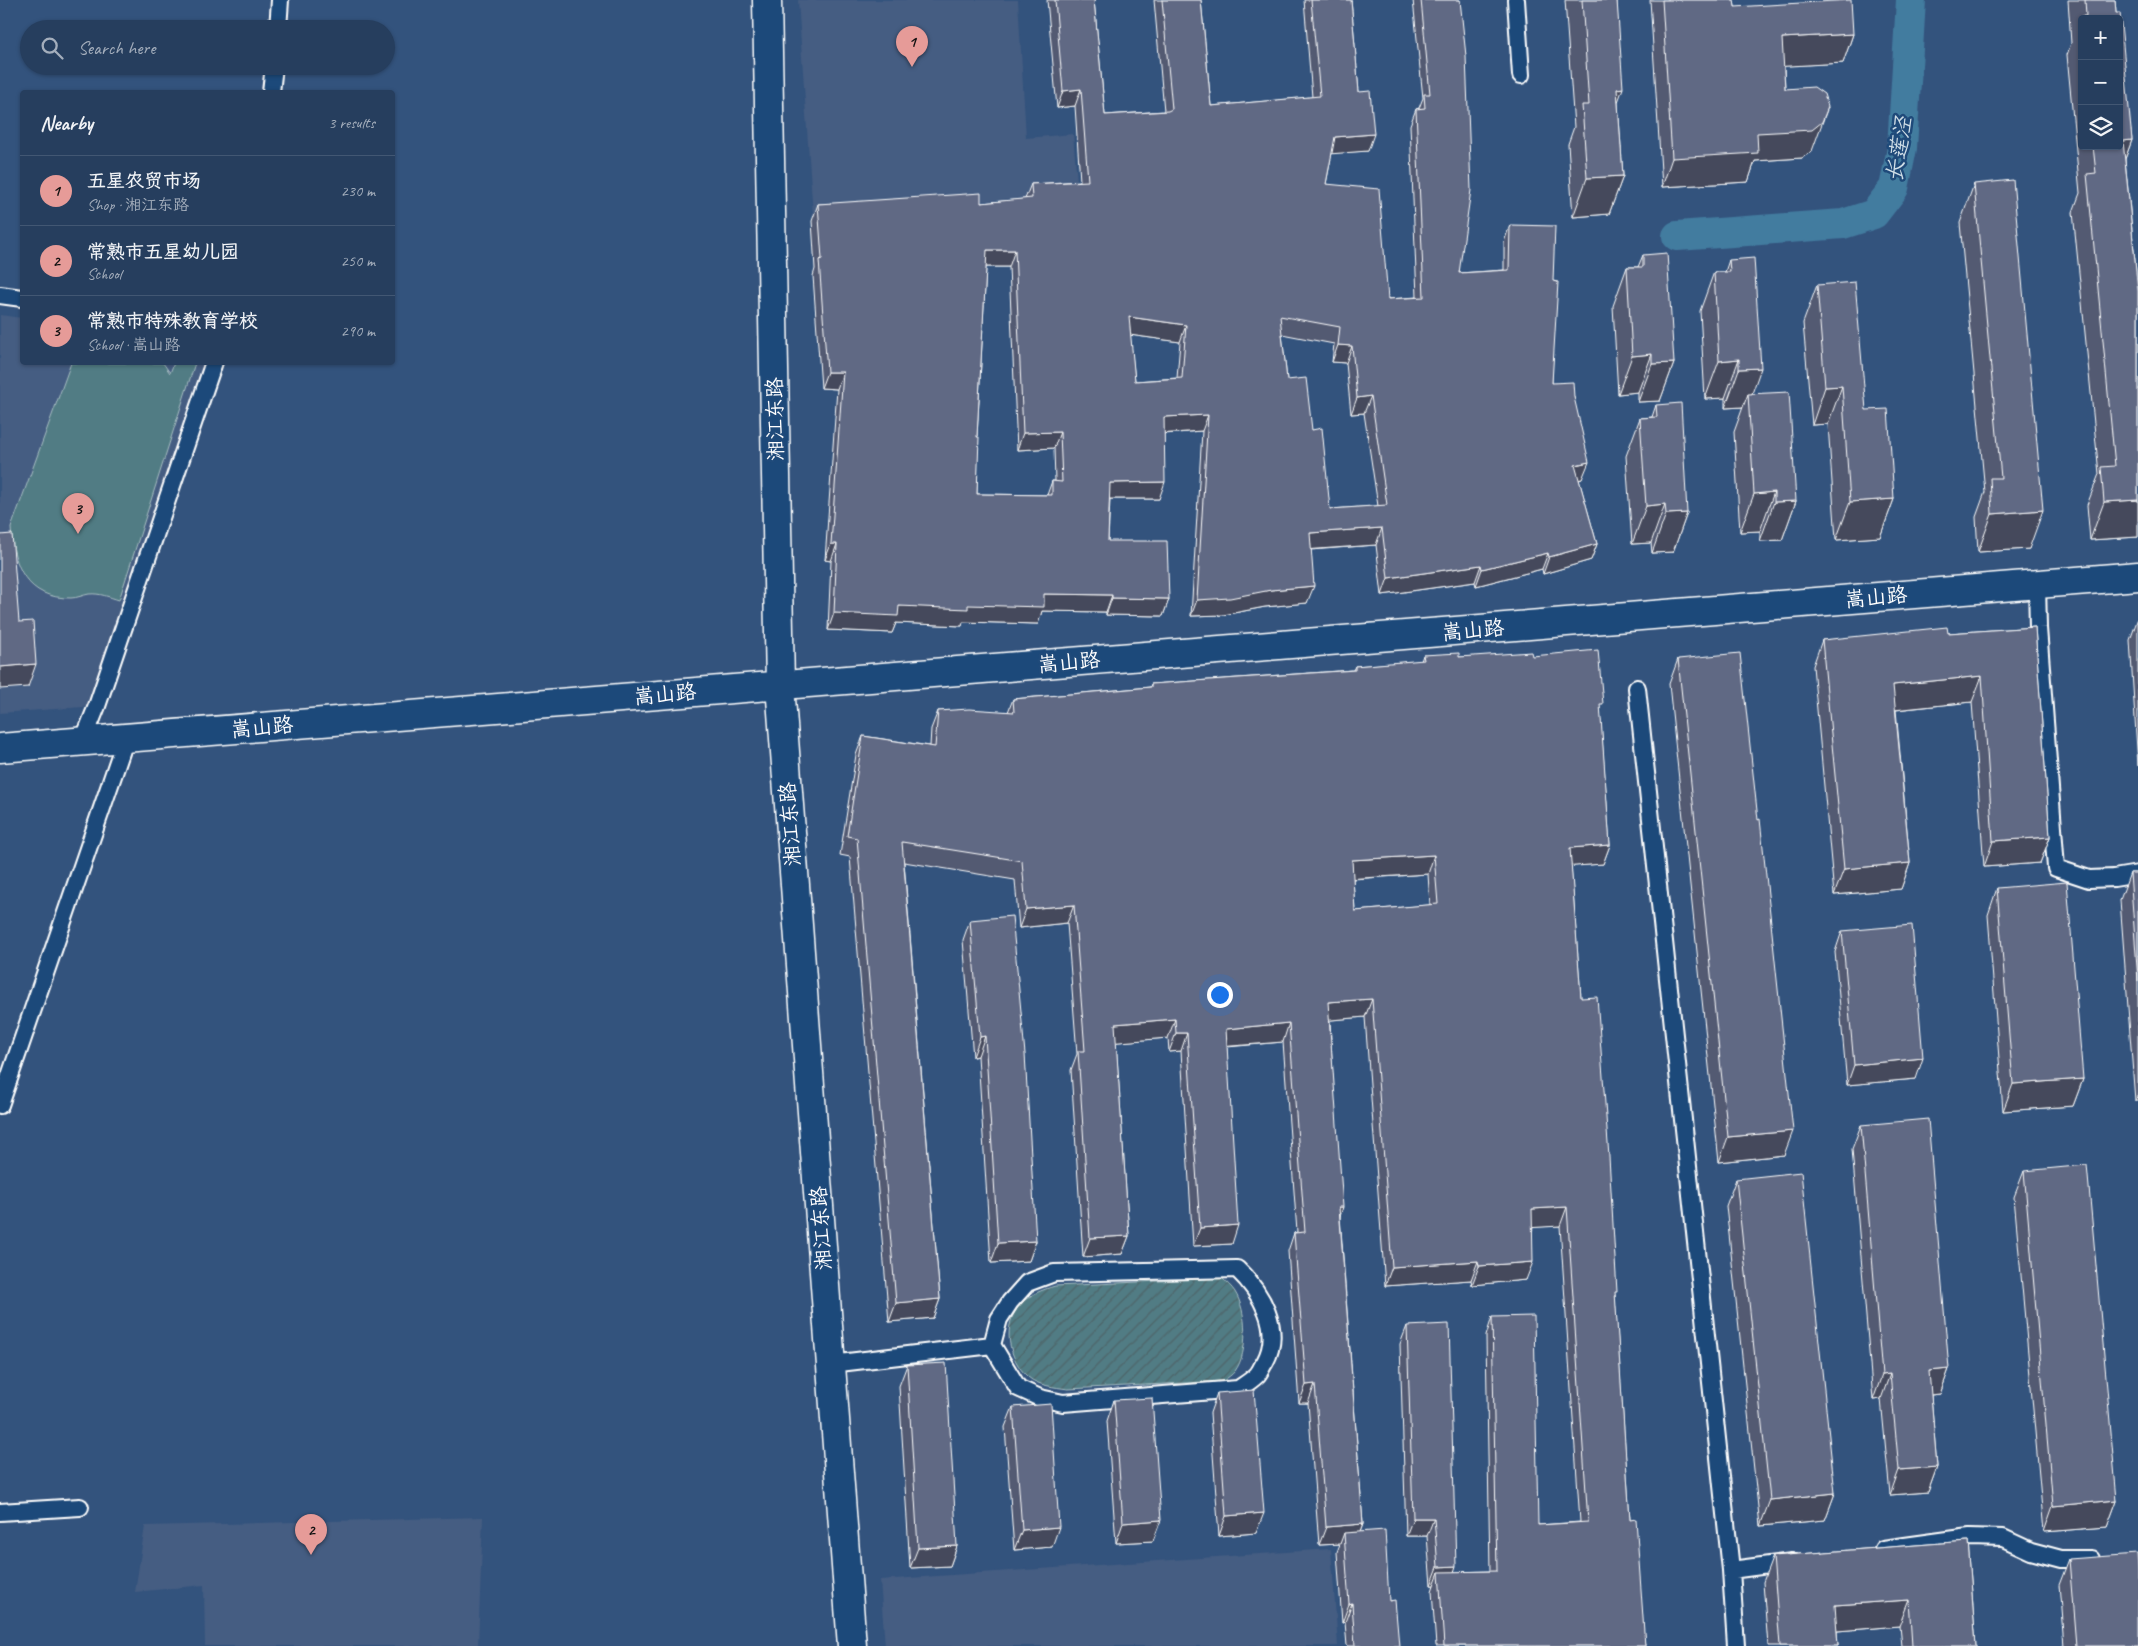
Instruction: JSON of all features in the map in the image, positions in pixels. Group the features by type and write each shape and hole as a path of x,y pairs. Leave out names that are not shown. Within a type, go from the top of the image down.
{"street":[{"name":"湘江东路","path":"767,0 780,685 852,1646"},
{"name":"嵩山路","path":"0,748 2138,576"}],"lane":[{"path":"279,20 280,0"},
{"path":"1516,0 1521,75"},
{"path":"271,90 273,75"},
{"path":"0,295 20,298"},
{"path":"83,741 97,706 213,365"},
{"path":"2037,584 2038,628 2056,868 2089,878 2114,878 2138,874"},
{"path":"1637,688 1731,1570 1736,1646"},
{"path":"0,1106 126,738"},
{"path":"1237,1269 1252,1283 1264,1303 1272,1330 1270,1352 1258,1374 1238,1389 1064,1404 1040,1398 1018,1388 992,1345 999,1319 1010,1302 1027,1283 1054,1273 1237,1269"},
{"path":"831,1364 992,1345"},
{"path":"0,1512 80,1507"},
{"path":"1865,1551 1970,1536 2003,1538 2031,1551 2061,1559 2111,1559"},
{"path":"1731,1570 1808,1560"}],"shaded area":[{"path":"798,0 1018,0 1026,138 1073,134 1078,194 813,215"},
{"path":"0,315 20,318 20,365 213,365 97,706 0,713"},
{"path":"483,1517 478,1646 205,1646 204,1585 135,1592 145,1526"},
{"path":"1331,1549 1338,1646 885,1646 880,1580"}],"green space":[{"path":"70,365 164,365 170,373 173,365 194,365 119,600 97,594 71,598 56,597 43,593 25,578 19,567 12,542 11,528"},
{"path":"1222,1278 1234,1290 1239,1300 1245,1331 1240,1363 1234,1372 1223,1381 1058,1388 1042,1384 1028,1377 1021,1370 1012,1351 1009,1331 1015,1312 1028,1298 1045,1289 1055,1286"}],"building":[{"path":"1055,0 1094,0 1105,115 1168,111 1172,109 1162,0 1201,0 1211,106 1320,96 1311,0 1351,0 1359,92 1370,91 1374,134 1335,137 1326,184 1379,189 1388,299 1424,297 1416,109 1425,108 1424,94 1430,94 1421,0 1460,0 1466,56 1471,190 1459,273 1509,270 1510,225 1555,226 1553,281 1558,282 1552,383 1573,382 1574,397 1589,462 1575,465 1597,544 1549,557 1548,553 1482,569 1481,565 1388,578 1382,528 1310,533 1314,586 1271,590 1230,598 1197,600 1208,415 1164,417 1165,482 1110,483 1108,541 1167,541 1169,599 1112,598 1112,595 1044,594 1044,607 968,605 968,609 899,606 898,616 834,613 837,544 831,544 843,372 827,372 819,260 822,259 818,204 981,193 981,203 1032,198 1031,184 1088,181 1081,89 1063,91","holes":["987,250 1015,250 1023,433 1060,432 1062,482 1052,481 1052,495 977,494 979,437 977,437","1280,316 1340,327 1338,345 1352,346 1357,398 1371,396 1387,505 1330,509 1322,428 1312,430 1306,378 1287,380","1129,317 1186,325 1182,378 1135,381"]},
{"path":"1582,0 1617,0 1623,88 1617,89 1623,176 1587,178 1582,105 1589,105"},
{"path":"1662,0 1734,0 1735,7 1851,0 1853,34 1782,38 1785,89 1814,87 1824,94 1828,107 1822,122 1812,130 1757,133 1758,153 1672,158"},
{"path":"2085,0 2115,0 2116,13 2120,13 2120,15 2086,15"},
{"path":"2123,45 2132,140 2123,141"},
{"path":"2123,141 2138,291 2138,500 2104,502 2101,467 2115,466 2087,174 2096,173 2093,150 2123,150"},
{"path":"2013,180 2043,510 1992,514 1990,478 2001,478 1974,184"},
{"path":"1667,253 1674,363 1652,364 1652,354 1632,356 1627,267 1643,267 1643,255"},
{"path":"1754,258 1761,368 1739,369 1739,359 1719,361 1714,272 1730,272 1729,260"},
{"path":"1855,282 1866,410 1888,409 1894,499 1850,502 1842,386 1825,387 1817,285"},
{"path":"1789,392 1796,501 1774,502 1774,492 1754,494 1748,394"},
{"path":"1681,403 1687,513 1666,514 1665,504 1646,506 1640,418 1657,417 1656,405"},
{"path":"12,534 19,622 33,621 36,664 0,667 0,535"},
{"path":"1947,627 1948,633 2035,627 2050,837 1993,841 1982,676 1893,685 1910,863 1844,869 1822,640"},
{"path":"1598,650 1603,704 1600,704 1610,845 1570,848 1581,998 1597,997 1609,1157 1617,1292 1615,1292 1630,1520 1636,1519 1645,1646 1444,1646 1439,1572 1497,1571 1492,1317 1534,1316 1538,1525 1588,1522 1567,1207 1532,1209 1533,1262 1479,1266 1478,1261 1392,1267 1372,999 1328,1002 1343,1207 1339,1207 1363,1524 1326,1527 1315,1384 1306,1385 1294,1233 1305,1232 1289,1023 1226,1029 1238,1225 1200,1228 1187,1033 1176,1033 1175,1019 1115,1024 1129,1236 1090,1238 1078,1051 1085,1051 1074,905 1026,909 1022,861 902,842 940,1299 896,1303 857,838 847,836 863,736 935,747 938,711 969,709 1014,712 1013,699 1151,687 1151,684 1355,670 1355,666 1424,660 1423,655 1459,653 1459,657 1531,652 1532,656","holes":["1434,855 1438,904 1355,911 1352,860"]},
{"path":"1740,653 1758,820 1760,819 1793,1131 1728,1137 1678,659"},
{"path":"2130,873 2138,873 2138,981"},
{"path":"2067,882 2083,1079 2013,1084 1997,888"},
{"path":"1012,916 1025,1054 1036,1241 998,1243 985,1036 980,1037 970,920"},
{"path":"1912,925 1923,1058 1854,1065 1842,931"},
{"path":"1928,1119 1949,1369 1929,1371 1937,1467 1899,1470 1890,1374 1882,1375 1861,1125"},
{"path":"2087,1165 2117,1500 2053,1506 2024,1171"},
{"path":"1801,1172 1835,1493 1770,1500 1736,1179"},
{"path":"1449,1324 1456,1566 1438,1567 1434,1518 1413,1518 1407,1326"},
{"path":"946,1363 957,1546 918,1548 907,1365"},
{"path":"1254,1390 1264,1513 1226,1516 1217,1393"},
{"path":"1152,1398 1161,1520 1123,1523 1114,1400"},
{"path":"1051,1404 1059,1527 1022,1530 1013,1407"},
{"path":"1385,1530 1389,1601 1395,1600 1399,1646 1355,1646 1352,1603 1349,1604 1344,1533"},
{"path":"1968,1541 1976,1646 1912,1646 1909,1600 1835,1605 1838,1646 1780,1646 1773,1556"},
{"path":"2137,1554 2138,1646 2076,1646 2069,1559"}],"waterway":[{"name":"长莲泾","path":"1677,236 1843,224 1874,214 1894,188 1902,148 1911,0"}],"place":[{"name":"五星农贸市场","path":"912,67"},
{"name":"常熟市特殊教育学校","path":"78,534"},
{"name":"常熟市五星幼儿园","path":"311,1555"}]}
